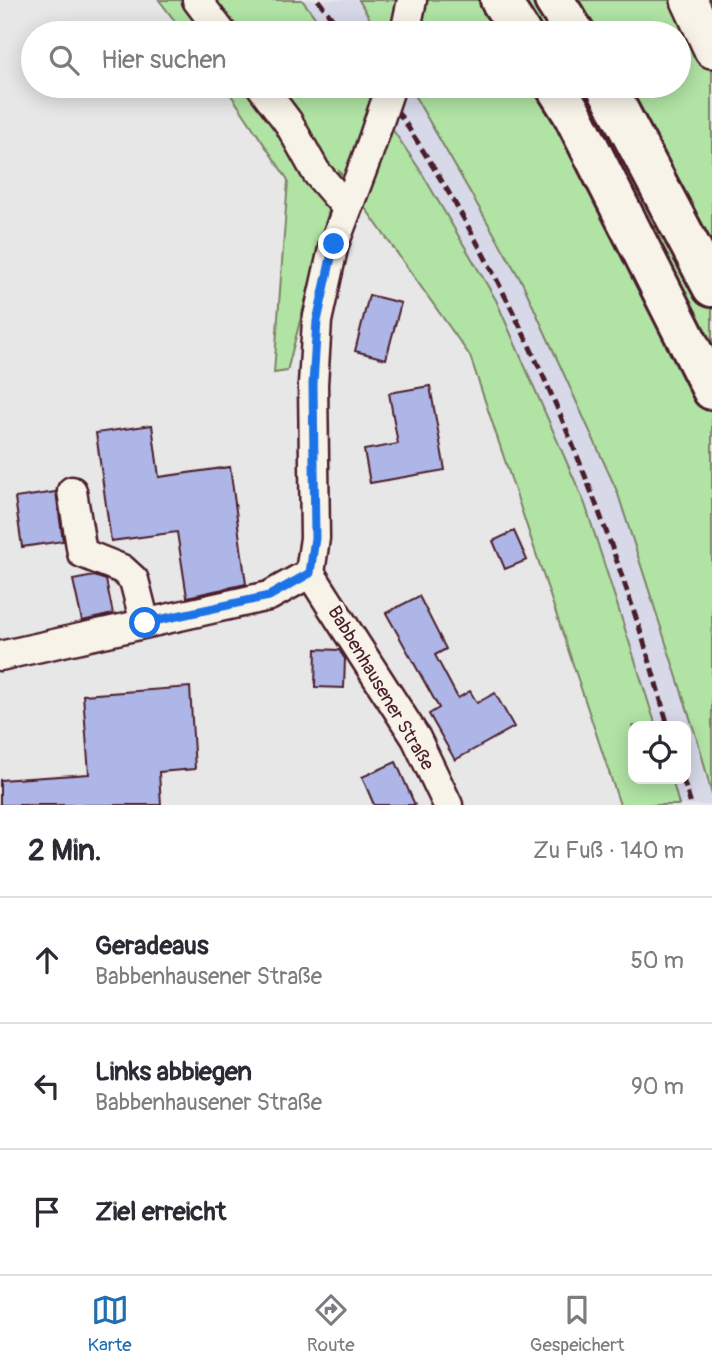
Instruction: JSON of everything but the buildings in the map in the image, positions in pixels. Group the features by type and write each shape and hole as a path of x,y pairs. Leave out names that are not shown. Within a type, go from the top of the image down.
{"highway":[{"path":"500,0 513,21"},
{"path":"554,0 567,21"},
{"path":"563,98 712,390"},
{"path":"612,98 712,287"}],"main road":[{"path":"689,0 712,50"}],"street":[{"path":"197,0 213,21"},
{"path":"408,21 412,0"},
{"path":"270,98 288,121 316,172 347,208"},
{"path":"0,656 269,596 310,573 315,538 313,384 317,321 334,244 387,98"},
{"path":"72,491 82,552 122,569 134,580 145,623"},
{"name":"Babbenhausener Straße","path":"310,573 416,738 448,805"}],"shaded area":[{"path":"302,0 359,0 371,21 318,21"},
{"path":"371,98 416,98 523,284 617,491 701,752 712,805 679,805 673,784 691,784 691,721 654,721 585,504 496,300 420,170"}],"green space":[{"path":"159,0 302,0 318,21 175,21"},
{"path":"359,0 712,0 712,795 701,752 617,491 523,284 416,98 691,98 691,21 371,21"},
{"path":"233,98 371,98 420,170 496,300 585,504 654,721 628,721 628,784 673,784 679,805 620,805 470,356 339,171 287,371 274,373 288,180"}],"railway":[{"path":"318,0 334,21"},
{"path":"388,98 461,214 497,280 561,417 616,558 667,721"},
{"path":"685,784 691,805"}],"route":[{"path":"145,623 269,596 310,573 315,538 313,384 317,321 334,244"}]}
